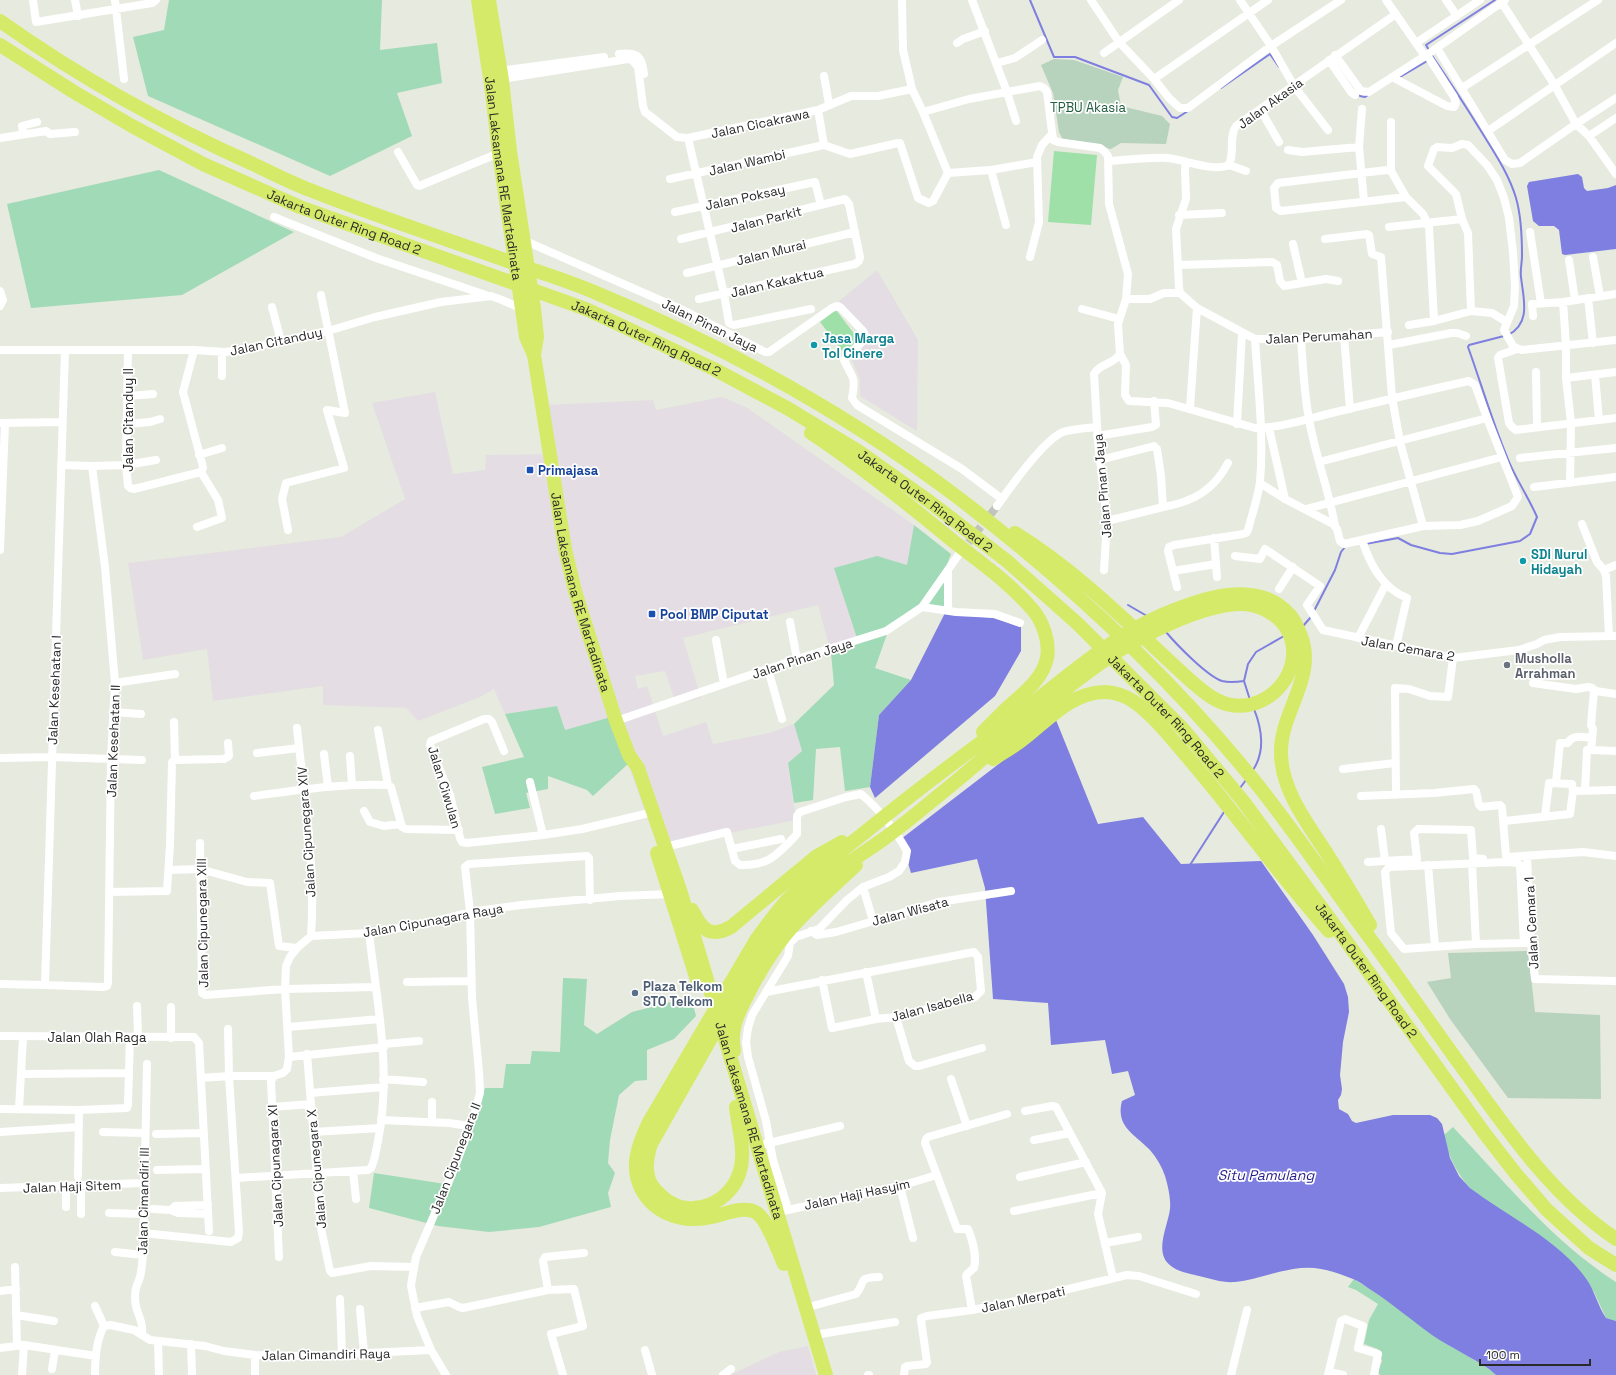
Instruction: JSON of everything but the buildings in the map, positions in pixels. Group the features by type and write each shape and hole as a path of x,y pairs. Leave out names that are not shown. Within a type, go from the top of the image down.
{"highway":[{"path":"471,0 479,48 490,75"},
{"name":"Jalan Laksamana RE Martadinata","path":"478,0 490,75 499,153 520,244 526,308 537,337 534,355 565,549 589,640 616,721 629,755 638,768 665,847 675,894"},
{"name":"Jalan Laksamana RE Martadinata","path":"489,0 502,80 514,216"},
{"path":"495,0 512,111 507,124"},
{"name":"Jakarta Outer Ring Road 2","path":"0,21 84,75 143,109 208,144 307,189 591,290 698,338 795,390 870,435 957,497 1017,544 1091,608 1200,718 1257,784 1402,983 1500,1121 1564,1197 1616,1239"},
{"name":"Jakarta Outer Ring Road 2","path":"0,45 74,92 202,164 300,207 586,309 714,369 787,408 858,451 901,480 1007,561 1078,624 1183,728 1222,787 1243,801 1485,1134 1547,1210 1589,1248 1616,1265"},
{"path":"714,369 873,477 1007,584 1034,611 1043,627 1047,640 1047,657 1042,673 1030,688 947,767"},
{"path":"886,837 810,908 786,934 753,985 735,1020 732,1032 740,1106 742,1151 740,1170 737,1178 728,1192 717,1202 707,1206 688,1208 670,1203 661,1196 650,1180 647,1169 647,1158 656,1133 765,946 782,922 830,875 886,837 957,781 1019,728 1118,652 1168,624 1221,606 1240,604 1255,606 1269,611 1282,621 1289,633 1293,647 1292,664 1286,680 1274,693 1260,702 1245,706 1219,702 1208,695 1064,568 1022,537 957,497"},
{"path":"784,1264 763,1219 756,1212 738,1211 687,1220 664,1212 646,1196 639,1184 636,1170 636,1156 640,1141 724,992 756,940 773,916 794,893 822,867 947,767 1082,665 1138,628 1162,616 1219,596 1240,594 1260,596 1276,604 1289,614 1303,643 1305,666 1300,688 1284,730 1280,752 1284,776 1294,800 1356,900 1402,983"},
{"path":"957,781 1018,743 1070,702 1087,695 1105,692 1118,694 1133,701 1222,787 1236,815 1299,897 1388,999"},
{"name":"Jalan Laksamana RE Martadinata","path":"629,755 630,769 675,894 740,1106 784,1264 818,1375"},
{"path":"675,894 690,905 700,926 707,931 724,931 731,927 817,856 875,824"},
{"name":"Jalan Laksamana RE Martadinata","path":"740,1106 763,1145 782,1211 806,1308 826,1375"}],"street":[{"path":"33,0 36,22 78,16 115,4 152,3 156,0"},
{"path":"75,0 78,16"},
{"path":"902,0 903,50 912,89 948,173"},
{"path":"972,0 997,63 1016,121"},
{"path":"1091,0 1119,42 1154,79 1174,104 1180,108 1188,108 1271,46 1341,0"},
{"path":"1104,54 1179,0"},
{"path":"1240,0 1271,46 1294,86 1328,130"},
{"path":"1154,79 1268,0"},
{"path":"1386,0 1416,43 1430,55 1462,88 1505,160 1516,165 1616,98"},
{"path":"1446,0 1457,16"},
{"path":"1416,43 1480,0"},
{"path":"1462,88 1598,0"},
{"path":"1332,60 1364,92 1368,92 1430,55 1503,1 1554,84 1576,124 1589,136 1616,174"},
{"path":"115,4 124,79"},
{"name":"Jalan Akasia","path":"1229,164 1233,130 1236,126 1396,14"},
{"path":"957,43 963,39 985,31"},
{"path":"997,63 1015,58 1042,40"},
{"path":"1488,130 1616,43"},
{"path":"507,74 627,53 634,54 642,61 648,104 658,121 677,137 688,138 718,266 729,323 734,325 810,309"},
{"path":"1394,77 1447,106 1454,107 1456,104 1454,97 1430,55"},
{"path":"1332,60 1351,92 1355,95"},
{"path":"824,76 829,104"},
{"path":"923,112 970,99 1040,86 1047,92 1053,140 1100,148 1104,151 1109,161 1108,197 1128,274 1129,284 1126,299 1119,319 1120,354 1126,365 1124,395 1127,399 1131,401 1168,402 1237,424 1254,428 1265,428 1309,419 1350,409 1392,397 1469,381 1475,385 1518,497 1512,506 1468,524 1423,526 1342,543 1335,526 1331,502 1319,462 1309,419 1301,339"},
{"path":"818,110 829,104 851,96 878,96 912,89"},
{"path":"1260,109 1278,142"},
{"path":"1362,109 1359,147 1364,201"},
{"name":"Jalan Cicakrawa","path":"688,138 818,110 824,144"},
{"path":"1589,136 1616,118"},
{"path":"23,133 22,126 37,122"},
{"path":"1392,122 1391,171 1406,197 1423,214 1429,226 1434,321"},
{"path":"0,138 46,130 50,134 75,132"},
{"path":"1030,257 1039,222 1037,162 1042,146 1052,134"},
{"path":"824,144 850,154 898,143 900,144 907,161 918,198 929,203 933,201 948,173"},
{"name":"Jalan Wambi","path":"670,179 824,144"},
{"path":"1471,311 1469,239 1456,194 1428,166 1436,147 1452,148 1462,144 1468,145 1487,165 1497,180 1504,198 1509,218 1515,286 1514,306 1507,322 1506,335 1516,349"},
{"path":"1288,150 1302,152 1359,147"},
{"path":"398,152 419,186 499,153"},
{"path":"1109,161 1169,158 1186,163 1221,167 1229,164 1246,171"},
{"path":"948,173 992,170 1037,162"},
{"path":"1126,299 1150,299 1164,294 1180,293 1176,229 1179,215 1186,199 1186,163"},
{"path":"992,170 1006,225"},
{"path":"1391,171 1361,172 1278,183 1274,188 1276,208 1281,211 1406,197"},
{"name":"Jalan Poksay","path":"675,212 815,182 820,205"},
{"name":"Jalan Parkit","path":"681,239 845,200 849,204 855,232"},
{"path":"1179,215 1222,213"},
{"path":"274,217 376,258 491,296"},
{"path":"1389,227 1462,219"},
{"name":"Jalan Kakaktua","path":"699,299 855,264 859,261 860,257 855,232"},
{"name":"Jalan Murai","path":"687,272 718,266 855,232"},
{"path":"1530,232 1541,303"},
{"path":"1325,239 1364,233 1369,235 1372,254 1381,257 1392,397 1400,442 1423,526"},
{"name":"Jalan Pinan Jaya","path":"520,244 685,311 765,352 769,352 832,308 837,306 840,307 865,335 865,339 844,360 852,373 855,383 852,398 857,405 962,469 999,503 1029,463 1058,435 1064,432 1097,427"},
{"path":"1293,244 1302,283"},
{"path":"1594,257 1600,296"},
{"path":"1570,260 1575,300"},
{"path":"1178,266 1272,262 1277,265 1282,285 1284,286 1326,279 1338,281"},
{"path":"0,291 3,300 0,306"},
{"name":"Jalan Perumahan","path":"1180,293 1196,308 1255,339 1301,339 1388,332"},
{"path":"1533,316 1531,305 1616,294"},
{"path":"288,530 282,499 286,483 344,468 326,410 345,412 321,295"},
{"name":"Jalan Citanduy","path":"0,350 194,350 222,352 240,350 328,331 369,318 430,304 491,296 526,308"},
{"path":"1588,298 1593,343"},
{"path":"1563,302 1566,346 1566,378 1571,423 1570,483"},
{"path":"272,307 281,340"},
{"path":"1190,408 1196,308"},
{"path":"1082,309 1119,319"},
{"path":"1498,315 1512,310"},
{"path":"1409,325 1434,321 1471,311 1492,313 1498,315 1507,322"},
{"path":"1237,424 1242,332"},
{"path":"1389,345 1457,333 1466,336"},
{"path":"1344,336 1350,409"},
{"path":"1255,339 1265,428 1285,499"},
{"path":"1616,340 1566,346 1521,350 1516,349 1500,355 1498,358 1509,422 1512,428 1516,430 1616,418"},
{"name":"Jalan Kesehatan I","path":"45,984 65,350"},
{"name":"Jalan Citanduy II","path":"128,350 126,465 128,486 134,489 201,472"},
{"path":"194,350 182,392 203,468 201,472 218,500 222,518 197,527"},
{"path":"222,352 222,376"},
{"name":"Jalan Pinan Jaya","path":"1104,570 1107,521 1097,436 1094,374 1098,369 1118,358 1120,354"},
{"path":"1536,372 1537,427"},
{"path":"1566,378 1616,372"},
{"path":"1595,375 1599,420"},
{"path":"128,396 153,394"},
{"path":"1097,436 1152,427 1156,425 1154,401"},
{"path":"1319,462 1487,418"},
{"path":"127,424 150,422 160,419"},
{"path":"0,550 2,423 62,422"},
{"path":"1176,587 1168,551 1169,547 1246,533 1248,530 1260,484 1265,428"},
{"path":"1100,460 1154,446 1156,449 1161,476 1163,507"},
{"path":"199,455 222,448"},
{"path":"1520,458 1616,448"},
{"path":"1306,509 1502,457"},
{"path":"62,465 126,465 156,460"},
{"path":"1107,521 1190,500 1200,495 1216,481 1228,463"},
{"name":"Jalan Kesehatan II","path":"45,984 104,987 107,986 108,983 111,758 115,683 106,567 92,466"},
{"path":"1534,487 1616,477"},
{"path":"1260,484 1335,526"},
{"path":"1582,524 1597,562 1604,570 1606,576 1612,636"},
{"path":"1214,538 1217,577"},
{"path":"1362,540 1379,577 1386,584 1406,598 1396,646"},
{"path":"1235,556 1260,559 1265,549 1293,567 1279,589"},
{"name":"Jalan Pinan Jaya","path":"616,721 797,659 886,631 922,607 959,554"},
{"path":"1173,571 1216,564"},
{"path":"1604,570 1616,565"},
{"name":"Jalan Cemara 2","path":"1293,567 1320,586 1311,611 1323,630 1358,638 1453,658 1519,650 1544,640 1560,637 1612,636"},
{"path":"946,610 948,606 948,570"},
{"path":"1358,638 1386,584"},
{"path":"922,607 956,612 995,614 1020,623"},
{"path":"790,622 797,659"},
{"path":"716,640 724,684"},
{"path":"1396,795 1395,688 1409,689 1430,696 1448,697 1453,658"},
{"path":"768,669 782,719"},
{"path":"115,683 175,674"},
{"path":"1533,683 1576,689 1588,687 1604,693 1616,694"},
{"path":"1591,750 1593,727 1591,724 1594,690"},
{"path":"114,712 141,714"},
{"name":"Jalan Ciwulan","path":"504,751 492,722 489,719 484,719 431,741 430,745 450,795 462,842 467,843 543,835 582,829 645,814"},
{"path":"109,892 168,892 172,762 175,760 174,722"},
{"name":"Jalan Cipunegara XIV","path":"297,728 308,824 311,883 311,936"},
{"path":"378,730 388,784 391,787 402,827 406,829 459,830"},
{"path":"1556,782 1560,743 1568,743 1571,738 1575,737 1592,738"},
{"path":"175,760 224,759 229,756 228,743"},
{"path":"257,753 299,748"},
{"path":"1585,790 1587,750 1616,751"},
{"path":"324,754 328,787"},
{"path":"350,756 352,785"},
{"path":"0,758 52,757 142,760"},
{"path":"1343,769 1395,763"},
{"path":"530,782 543,835"},
{"path":"1504,821 1570,814 1573,791 1572,784 1556,782 1548,784 1545,816"},
{"path":"254,796 304,789 388,784"},
{"path":"1361,796 1474,789 1481,807 1501,805 1504,821 1505,852 1507,857"},
{"path":"1573,791 1616,790"},
{"path":"665,847 728,832 735,861 740,865 748,866 764,863 773,858 797,834 797,816 800,812 846,797 861,794 870,801 900,838 907,851 905,862 899,870 889,877 862,887 819,929 796,937 790,943 788,956 752,1015 748,1028 746,1042 748,1057 766,1121 763,1145 840,1126"},
{"path":"364,811 370,822 384,826 401,824"},
{"path":"1381,829 1385,861"},
{"path":"1368,862 1417,859 1414,832 1418,829 1471,830 1474,860 1583,852 1616,856"},
{"path":"732,849 781,839"},
{"name":"Jalan Cipunegara XIII","path":"200,842 202,993 205,995 285,989"},
{"name":"Jalan Cipunegara II","path":"432,1350 415,1308 411,1286 414,1267 416,1257 456,1164 480,1093 471,981 470,912 465,867 470,864 587,856 589,858 590,900"},
{"name":"Jalan Cemara 1","path":"1527,856 1528,943 1535,979 1616,981"},
{"path":"1516,862 1520,865 1528,943 1476,944 1404,949 1391,933 1385,872 1389,867 1516,862"},
{"path":"1472,863 1476,944"},
{"path":"1428,865 1435,947"},
{"path":"169,870 200,869 247,882 270,883 279,946 298,948"},
{"path":"862,887 873,921"},
{"name":"Jalan Wisata","path":"811,931 817,935 836,932 939,902 1011,891"},
{"name":"Jalan Cipunagara Raya","path":"311,936 369,933 428,923 470,912 521,905 590,900 620,896 675,894"},
{"path":"236,1178 317,1174 368,1170 371,1168 381,1124 383,1045 369,933"},
{"path":"209,1231 201,1078 229,1076 274,1076 283,1073 286,1069 289,1057 285,989 286,966 290,957 311,936"},
{"name":"Jalan Isabella","path":"766,992 822,980 969,952 974,952 978,957 981,991 975,996 896,1017 876,1019 832,1028 822,980"},
{"path":"866,972 876,1019"},
{"path":"408,982 471,981"},
{"path":"0,984 45,984"},
{"path":"285,989 375,987"},
{"path":"0,1109 79,1110 127,1108 129,1074 137,1006"},
{"path":"171,1007 171,1038"},
{"path":"896,1017 909,1061 915,1066 982,1048"},
{"path":"288,1027 380,1019"},
{"path":"143,1233 231,1242 238,1238 239,1232 229,1076 228,1029"},
{"name":"Jalan Olah Raga","path":"0,1036 194,1037 199,1043 201,1078"},
{"path":"19,1109 23,1037"},
{"path":"289,1057 419,1041"},
{"name":"Jalan Cipunegara X","path":"307,1054 320,1228 332,1273 371,1266 414,1267"},
{"name":"Jalan Cimandiri III","path":"142,1335 142,1320 136,1311 135,1298 136,1285 140,1280 143,1255 144,1133 147,1064"},
{"path":"21,1074 129,1074"},
{"name":"Jalan Cipunagara XI","path":"274,1076 271,1081 279,1257"},
{"path":"950,1079 967,1126"},
{"path":"310,1093 383,1083 423,1082"},
{"path":"432,1102 432,1122"},
{"path":"272,1107 311,1104"},
{"path":"1025,1111 1052,1106 1056,1107 1086,1162 1102,1193 1098,1214 1114,1278"},
{"path":"79,1110 81,1214"},
{"path":"972,1310 966,1276 974,1268 975,1261 973,1241 968,1229 957,1230 925,1143 926,1139 1007,1114"},
{"path":"751,1126 766,1121"},
{"path":"313,1132 381,1124 432,1122 469,1126"},
{"path":"0,1132 79,1127"},
{"path":"103,1132 144,1133"},
{"path":"156,1134 204,1133"},
{"path":"1034,1140 1070,1133"},
{"path":"1020,1177 1086,1162"},
{"path":"157,1170 205,1169"},
{"path":"353,1171 356,1199"},
{"name":"Jalan Haji Hasyim","path":"782,1211 900,1186 937,1175"},
{"name":"Jalan Haji Sitem","path":"0,1188 66,1186 80,1181 143,1184"},
{"path":"66,1186 66,1207"},
{"path":"900,1186 913,1238"},
{"path":"1014,1211 1102,1193"},
{"path":"171,1210 175,1206 208,1205"},
{"path":"153,1209 171,1210 178,1213 208,1214"},
{"path":"109,1212 143,1214"},
{"path":"1105,1243 1138,1237"},
{"path":"115,1252 143,1255"},
{"path":"548,1290 543,1261 545,1257 584,1253"},
{"path":"15,1266 16,1315 22,1375"},
{"name":"Jalan Merpati","path":"904,1375 906,1366 926,1364 927,1362 921,1318 928,1316 972,1310 1035,1297 1127,1274 1196,1294"},
{"path":"806,1308 856,1294 865,1278 878,1277"},
{"path":"0,1291 16,1289"},
{"path":"415,1308 449,1302 463,1308 548,1290 572,1289 576,1291 583,1326 551,1334 563,1375"},
{"path":"340,1299 342,1354"},
{"path":"95,1306 104,1326 101,1330 96,1356 95,1375"},
{"path":"360,1309 364,1353"},
{"path":"1231,1375 1247,1310"},
{"path":"16,1315 54,1321"},
{"path":"1343,1375 1329,1374 1341,1321 1345,1319 1363,1326 1358,1348 1378,1354 1374,1375"},
{"path":"814,1335 895,1322"},
{"name":"Jalan Cimandiri Raya","path":"104,1326 110,1325 134,1330 150,1340 191,1344 224,1351 255,1355 273,1356 432,1350"},
{"path":"158,1341 159,1375"},
{"path":"191,1344 192,1375"},
{"path":"0,1348 20,1345 96,1356"},
{"path":"52,1370 55,1350"},
{"path":"432,1350 446,1375"},
{"path":"645,1350 652,1375"},
{"path":"255,1355 255,1375"},
{"path":"723,1375 731,1369"}],"shaded area":[{"path":"877,270 918,340 917,431 860,396 860,379 851,358 871,338 839,301"},
{"path":"435,392 453,474 485,470 486,455 549,454 544,405 653,400 656,410 722,397 746,407 914,525 907,565 877,557 857,638 831,653 818,605 683,638 701,698 676,704 665,671 635,676 638,689 647,686 663,736 706,722 713,744 769,733 794,724 802,751 788,763 796,820 658,847 611,717 565,730 557,706 505,714 494,689 480,697 418,721 406,708 323,705 323,686 213,701 207,649 143,660 128,563 341,537 405,499 372,403"},
{"path":"808,1346 816,1375 730,1375 779,1352"}],"green space":[{"path":"169,0 382,0 380,50 437,43 442,83 397,93 412,136 330,176 148,96 133,37 164,30"},
{"name":"TPBU Akasia","path":"1054,59 1074,60 1123,77 1118,90 1121,106 1162,116 1170,124 1166,144 1121,143 1111,149 1063,140 1059,132 1053,93 1041,65"},
{"path":"1054,151 1097,155 1091,225 1048,222"},
{"path":"159,170 294,232 182,295 31,308 7,204"},
{"path":"836,310 859,340 843,352 820,322"},
{"path":"914,525 951,554 944,572 945,613 923,608 891,623 875,668 911,680 879,715 870,787 845,791 840,747 816,749 813,800 794,803 788,763 802,751 794,724 834,685 831,653 857,638 834,568 877,556 907,565"},
{"path":"557,706 565,730 611,717 628,764 593,796 587,790 548,776 548,789 526,793 530,808 495,814 482,767 524,757 505,714"},
{"path":"1528,951 1535,1012 1600,1015 1601,1099 1508,1098 1450,1019 1427,982 1451,978 1448,953"},
{"path":"563,978 587,979 584,1025 597,1034 632,1012 691,997 696,1016 674,1039 647,1050 647,1080 635,1081 619,1095 610,1140 608,1163 615,1173 608,1193 611,1207 539,1227 489,1232 438,1226 369,1208 374,1173 452,1185 468,1144 485,1088 503,1088 506,1064 530,1064 532,1051 560,1052"},
{"path":"1453,1127 1550,1230 1593,1266 1616,1282 1616,1321 1606,1318 1594,1292 1470,1188 1453,1163 1446,1143 1444,1135"},
{"path":"1354,1279 1390,1302 1433,1335 1489,1369 1496,1375 1380,1375 1378,1372 1382,1361 1378,1349 1364,1344 1369,1320 1378,1304 1356,1290 1348,1287"}],"water":[{"path":"1578,174 1582,177 1584,188 1587,191 1608,188 1616,185 1616,249 1565,255 1562,254 1559,230 1554,226 1539,226 1533,221 1527,186 1529,182"},
{"path":"945,613 993,618 1021,627 1021,651 995,696 875,798 870,787 879,715 911,680"},
{"name":"Situ Pamulang","path":"1056,720 1098,824 1143,817 1181,864 1261,861 1313,935 1344,984 1348,997 1349,1012 1343,1042 1340,1075 1342,1089 1338,1100 1339,1109 1348,1114 1352,1121 1356,1123 1393,1115 1430,1115 1437,1118 1442,1124 1450,1158 1459,1176 1470,1188 1533,1230 1562,1253 1576,1266 1587,1280 1606,1318 1616,1321 1616,1375 1496,1375 1489,1369 1432,1335 1360,1282 1329,1271 1300,1268 1246,1280 1226,1282 1181,1271 1171,1266 1166,1261 1162,1247 1170,1209 1168,1188 1164,1173 1157,1159 1150,1150 1128,1130 1121,1118 1122,1101 1135,1095 1128,1071 1112,1074 1105,1040 1051,1045 1048,1003 993,999 985,888 977,859 911,873 901,839"}],"waterway":[{"path":"1030,0 1054,57 1075,57 1149,85 1172,117 1177,118 1188,111"},
{"path":"1429,50 1426,45 1495,0"},
{"path":"1221,88 1270,54 1279,67"},
{"path":"1431,54 1496,155 1509,180 1516,198 1521,227 1521,274 1524,309 1520,324 1516,330 1508,335"},
{"path":"1400,77 1429,60"},
{"path":"1358,93 1360,96 1365,97 1368,95"},
{"path":"1365,544 1398,538 1411,545 1440,553 1452,554 1520,541 1530,534 1537,517 1507,457 1491,416 1468,347 1469,345 1504,336"},
{"path":"1314,611 1335,570 1341,552 1345,547"},
{"path":"1128,605 1147,616"},
{"path":"1303,626 1311,617"},
{"path":"1166,632 1192,660 1208,673 1222,681 1244,681"},
{"path":"1250,700 1244,681 1248,664 1256,652 1284,636"},
{"path":"1253,770 1257,763 1261,748 1259,724 1254,709"},
{"path":"1240,788 1246,780"},
{"path":"1190,865 1224,812"}],"tunnel":[{"path":"961,552 997,506"}],"place":[{"name":"Jasa Marga Tol Cinere","path":"814,345"},
{"name":"Primajasa","path":"530,470"},
{"name":"SDI Nurul Hidayah","path":"1523,561"},
{"name":"Pool BMP Ciputat","path":"652,614"},
{"name":"Musholla Arrahman","path":"1507,665"},
{"name":"Plaza Telkom STO Telkom","path":"635,993"}]}
